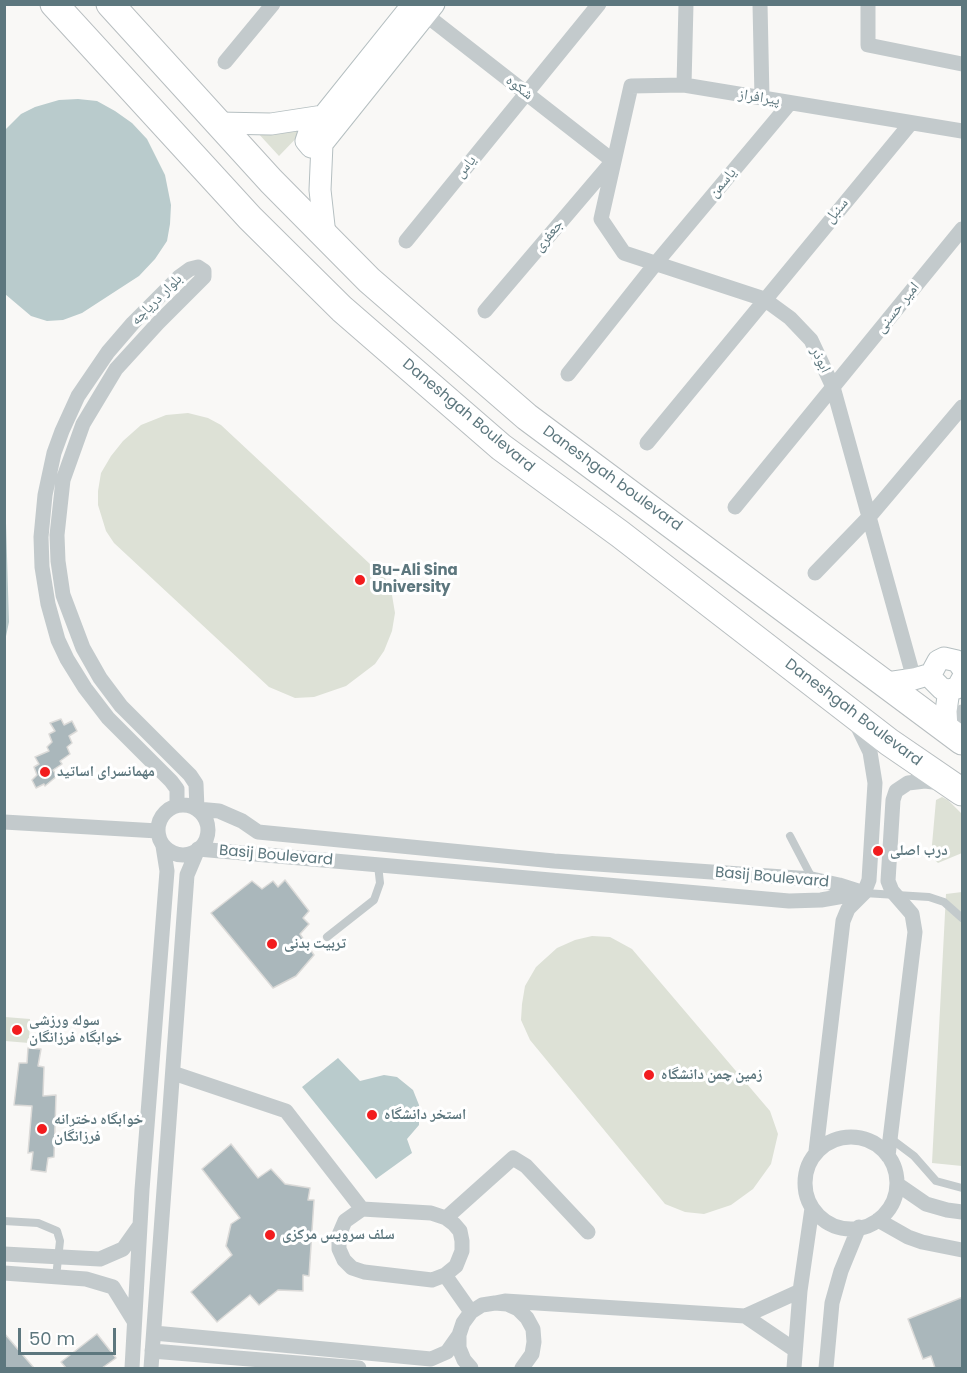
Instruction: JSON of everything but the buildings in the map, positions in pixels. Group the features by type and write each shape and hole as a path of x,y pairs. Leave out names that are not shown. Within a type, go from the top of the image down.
{"highway":[{"name":"Daneshgah Boulevard","path":"54,4 250,218 342,309 501,447 620,534 833,699 957,789"},
{"path":"110,4 218,123"},
{"name":"Daneshgah boulevard","path":"218,123 271,181 369,280 527,417 887,683 958,725"},
{"path":"620,534 621,509 627,501 645,503"}],"main road":[{"path":"424,8 322,144 316,148 311,147 306,141 308,135 323,116 424,8"},
{"path":"218,123 271,124 323,116"},
{"path":"322,144 320,190 325,235"},
{"path":"887,683 923,676 938,661 951,658 959,669"},
{"path":"923,676 937,686 959,669"},
{"path":"958,725 946,711 959,669"}],"street":[{"path":"225,62 273,4"},
{"name":"یاس","path":"406,240 599,4"},
{"path":"684,85 686,4"},
{"path":"760,4 762,98"},
{"path":"868,4 868,45 963,64"},
{"name":"شکوه","path":"424,8 526,93 613,161"},
{"name":"پیرافراز","path":"613,161 631,86 684,85 963,131"},
{"name":"یاسمن","path":"568,374 656,263 790,103"},
{"name":"سنبل","path":"647,442 911,123"},
{"name":"ابوذر","path":"613,161 601,219 624,253 764,299 790,318 811,340 833,387 870,516 923,676"},
{"name":"جعفری","path":"485,311 613,161"},
{"name":"امیر حسنی","path":"735,507 963,229"},
{"name":"بلوار دریاچه","path":"177,805 177,789 171,781 108,718 67,659 58,640 48,604 42,567 41,537 45,495 54,453 78,396 108,352 133,323 179,277 190,269 198,267 204,271 204,278 116,369 83,423 63,480 57,535 63,595 83,648 100,678 116,699 196,784 197,809"},
{"path":"815,573 870,516 963,406"},
{"path":"816,1151 836,1139 859,1137 874,1142 888,1156 895,1170 897,1184 891,1204 878,1220 860,1227 839,1227 826,1222 812,1208 805,1189 805,1176 816,1151 843,921 848,909 864,893 869,880 874,817 873,765 870,752 860,729 833,699"},
{"path":"888,1156 915,932 912,914 896,895 888,880 894,796 904,785 916,781 957,789"},
{"path":"132,1368 140,1225 167,871 164,846 158,831 163,814 177,805 197,809 207,821 208,829 203,844 198,849 184,855 169,851 164,846"},
{"name":"Basij Boulevard","path":"197,809 219,812 242,821 258,832 554,861 812,879 864,893"},
{"path":"4,822 158,831"},
{"path":"151,1368 187,875 198,849"},
{"name":"Basij Boulevard","path":"198,849 789,901 821,900 864,893"},
{"path":"173,1073 286,1111 362,1209"},
{"path":"446,1218 513,1158 526,1166 588,1232"},
{"path":"897,1184 926,1204 963,1212"},
{"path":"794,1368 800,1291 812,1208"},
{"path":"362,1209 431,1214 446,1218 460,1231 462,1251 456,1266 446,1275 432,1280 364,1272 352,1268 344,1260 339,1249 339,1235 345,1221 362,1209"},
{"path":"878,1220 922,1242 963,1250"},
{"path":"4,1254 100,1259 123,1249 140,1225"},
{"path":"826,1368 832,1304 841,1271 860,1227"},
{"path":"4,1273 86,1279 113,1287 135,1322"},
{"path":"446,1275 471,1312"},
{"path":"154,1333 431,1359 447,1352 471,1312 482,1305 495,1302 745,1316 800,1291"},
{"path":"495,1302 518,1309 527,1318 534,1336 531,1361 522,1368"},
{"path":"745,1316 795,1350"},
{"path":"459,1335 459,1348 464,1360 471,1368"},
{"path":"152,1352 359,1368"}],"lane":[{"path":"790,836 812,879"},
{"path":"327,937 374,900 380,884 378,865"},
{"path":"864,893 935,899 963,918"},
{"path":"151,1071 173,1073"},
{"path":"890,1138 914,1156 933,1179 946,1185 963,1188"},
{"path":"4,1221 38,1223 57,1231 60,1241 56,1277"}],"shaded area":[{"path":"59,100 97,101 115,111 132,123 147,139 165,175 171,205 170,224 167,241 155,259 139,276 82,313 63,320 47,321 31,316 5,294 5,130 21,114 35,107"},
{"path":"306,128 279,156 256,131 271,134"},
{"path":"188,413 208,418 221,425 385,578 392,595 395,613 392,631 384,651 375,664 346,686 314,697 295,698 269,687 114,543 106,531 98,505 98,491 101,473 111,456 123,441 141,425 166,415"},
{"path":"4,457 9,622 5,641 4,641"},
{"path":"942,797 962,814 962,853 938,863 931,856 936,800"},
{"path":"962,892 962,1166 932,1163 946,894"},
{"name":"زمین چمن دانشگاه","path":"592,936 610,937 632,949 770,1111 778,1134 771,1164 753,1189 731,1205 704,1214 685,1212 665,1204 530,1040 521,1020 522,1004 525,986 536,967 557,948"},
{"name":"سوله ورزشی خوابگاه فرزانگان","path":"5,1017 30,1019 29,1043 5,1041"},
{"name":"استخر دانشگاه","path":"338,1058 360,1081 384,1075 397,1077 413,1090 419,1105 419,1125 407,1139 412,1153 376,1179 302,1087"}],"place":[{"name":"Bu-Ali Sina University","path":"360,580"},
{"name":"مهمانسرای اساتید","path":"45,772"},
{"name":"درب اصلی","path":"878,851"},
{"name":"تربیت بدنی","path":"272,944"},
{"name":"سوله ورزشی خوابگاه فرزانگان","path":"17,1030"},
{"name":"زمین چمن دانشگاه","path":"649,1075"},
{"name":"استخر دانشگاه","path":"372,1115"},
{"name":"خوابگاه دخترانه فرزانگان","path":"42,1129"},
{"name":"سلف سرویس مرکزی","path":"270,1235"}]}
